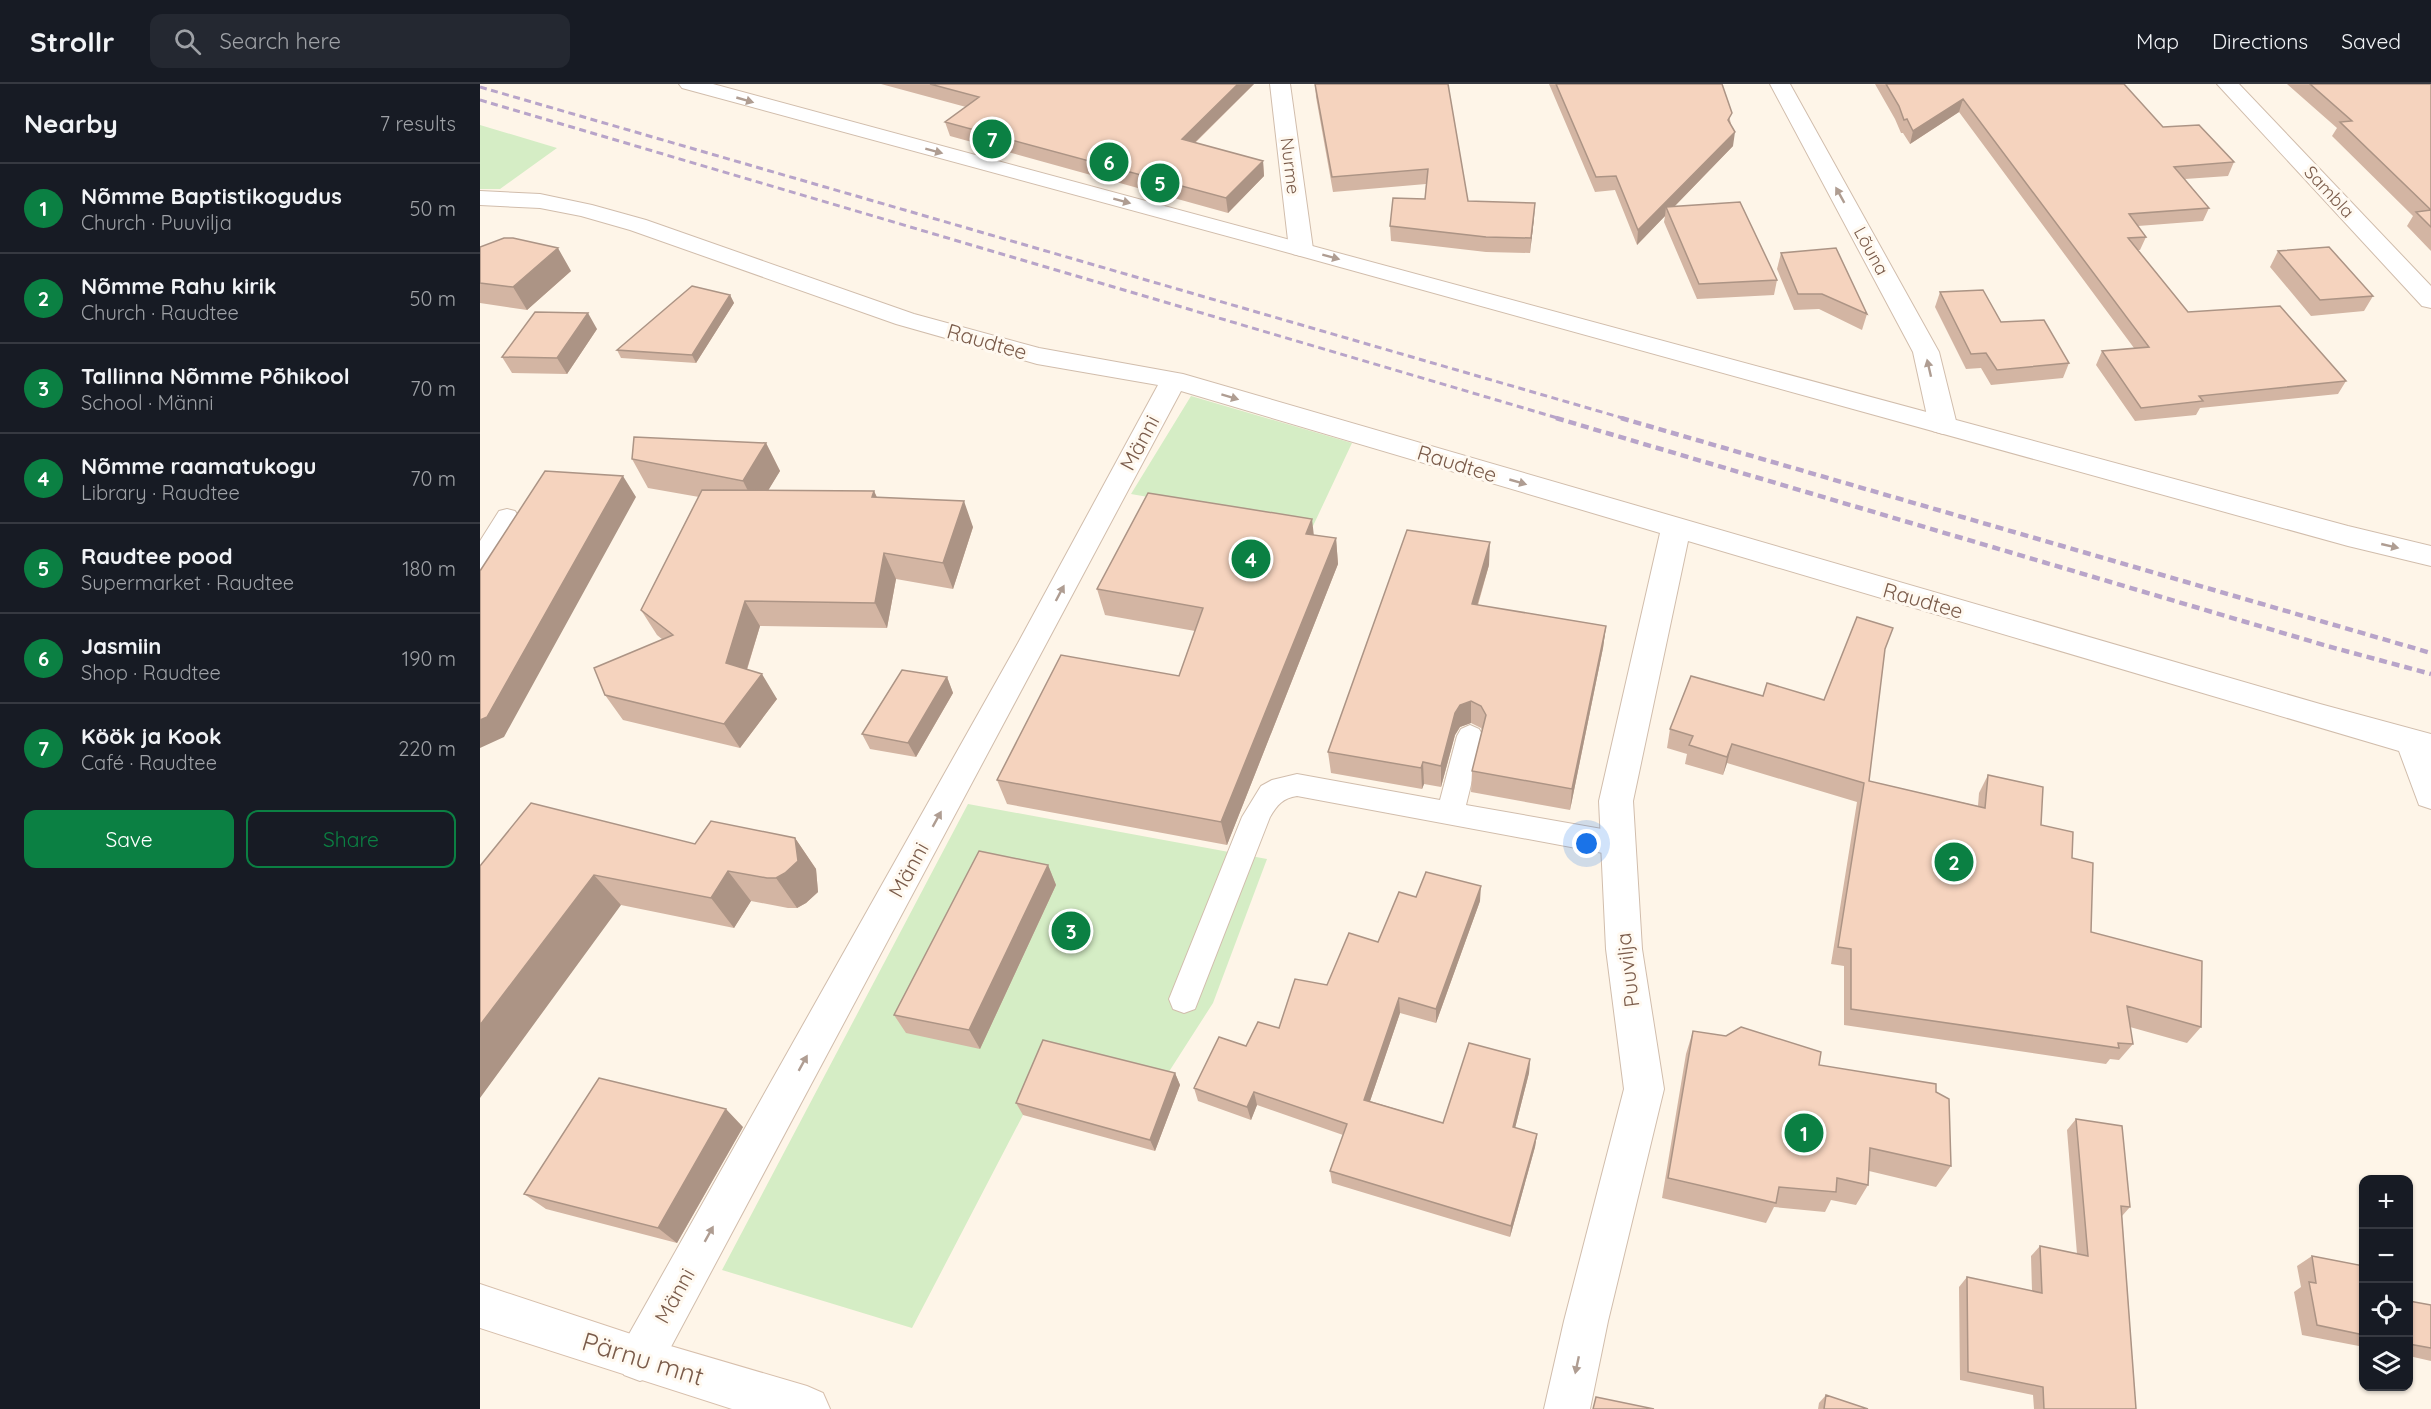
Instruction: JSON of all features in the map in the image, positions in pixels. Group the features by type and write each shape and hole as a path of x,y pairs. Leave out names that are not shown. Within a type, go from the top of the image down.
{"street":[{"path":"689,84 2348,536 2431,556"},
{"name":"Nurme","path":"1280,84 1301,249"},
{"name":"Lõuna","path":"1780,84 1926,352 1943,425"},
{"name":"Sambla","path":"2227,84 2431,301"},
{"name":"Raudtee","path":"480,198 540,201 638,225 905,319 1037,356 1174,380 2422,745"},
{"name":"Männi","path":"640,1359 946,802 1174,380"},
{"name":"Puuvilja","path":"1567,1409 1586,1321 1644,1089 1624,949 1616,801 1676,528"},
{"path":"2422,745 2431,795"},
{"name":"Pärnu mnt","path":"480,1306 640,1359 807,1409"}],"lane":[{"path":"480,560 507,517"},
{"path":"1450,813 1470,736"},
{"path":"1184,999 1256,817 1265,800 1279,787 1297,785 1618,844"}],"green space":[{"path":"480,125 557,148 500,189 480,189"},
{"path":"1191,396 1352,443 1313,526 1131,494"},
{"path":"968,804 1267,859 1213,1003 1163,1081 1049,1053 1023,1115 912,1328 722,1270"}],"building":[{"path":"930,84 1238,84 1182,139 1263,161 1226,198 945,122 979,97"},
{"path":"1315,84 1448,84 1468,201 1535,203 1531,238 1486,237 1390,226 1393,198 1425,199 1428,169 1332,177"},
{"path":"1556,84 1722,84 1732,113 1728,120 1735,132 1638,230 1616,176 1596,177"},
{"path":"1886,84 2124,84 2163,127 2199,125 2234,162 2174,167 2209,208 2129,214 2146,237 2128,238 2188,312 2280,306 2346,381 2199,396 2203,401 2141,408 2102,351 2149,347 1963,99 1913,131 1907,119 1904,120"},
{"path":"2310,84 2431,84 2431,210 2340,122 2352,121"},
{"path":"1740,202 1777,280 1699,284 1666,207"},
{"path":"2431,210 2431,227 2416,212"},
{"path":"504,238 558,248 513,287 480,283 480,247"},
{"path":"2329,247 2373,296 2320,300 2278,251"},
{"path":"1836,248 1867,314 1822,294 1798,294 1781,253"},
{"path":"692,286 730,295 692,355 617,350"},
{"path":"1983,290 2001,322 2044,320 2069,363 1997,370 1986,353 1971,354 1940,292"},
{"path":"535,312 588,313 557,358 502,357"},
{"path":"634,437 766,443 743,481 632,459"},
{"path":"545,471 623,476 487,717 480,720 480,571"},
{"path":"702,490 874,491 872,497 964,501 943,563 884,553 875,603 745,601 726,663 762,674 724,724 605,695 594,668 673,635 641,610"},
{"path":"1148,493 1312,519 1306,534 1336,538 1221,822 997,780 1061,655 1179,676 1203,608 1097,589"},
{"path":"1407,530 1490,542 1472,604 1606,626 1572,789 1472,771 1486,715 1481,706 1471,701 1460,705 1455,713 1441,766 1423,762 1421,768 1328,752"},
{"path":"1857,617 1893,628 1885,649 1869,781 1985,808 1988,775 2043,787 2041,825 2073,832 2072,858 2093,863 2091,932 2202,961 2201,1027 2127,1006 2133,1044 2118,1043 2119,1048 1851,1009 1851,949 1838,947 1864,783 1732,744 1727,757 1689,745 1693,736 1670,729 1691,676 1763,696 1767,683 1824,700"},
{"path":"902,670 947,677 908,743 862,734"},
{"path":"531,803 695,844 711,821 795,838 798,861 776,878 728,871 711,898 594,875 480,1025 480,866"},
{"path":"979,851 1048,865 969,1030 894,1015"},
{"path":"1426,872 1481,886 1436,1009 1399,998 1364,1100 1443,1123 1469,1043 1530,1059 1513,1127 1537,1134 1511,1226 1330,1171 1347,1124 1254,1092 1247,1107 1194,1088 1219,1037 1246,1046 1258,1022 1279,1028 1295,979 1327,985 1349,933 1378,942 1399,892 1416,897"},
{"path":"1741,1027 1821,1052 1819,1065 1936,1084 1936,1092 1949,1099 1951,1166 1870,1148 1868,1185 1837,1178 1836,1192 1779,1187 1776,1203 1668,1178 1693,1031 1726,1036"},
{"path":"1043,1040 1175,1073 1150,1140 1016,1103"},
{"path":"599,1078 726,1109 658,1228 524,1194"},
{"path":"2076,1119 2122,1126 2130,1207 2121,1206 2136,1409 2044,1409 2043,1387 1968,1372 1967,1277 2042,1293 2040,1246 2088,1256"},
{"path":"2312,1256 2359,1265 2359,1334 2317,1325 2309,1282 2316,1283"},
{"path":"2413,1302 2431,1305 2431,1348 2413,1345"},
{"path":"1826,1395 1868,1409 1824,1409"},
{"path":"1596,1397 1654,1409 1593,1409"}],"railway":[{"path":"480,87 1626,419"},
{"path":"480,100 1561,419"},
{"path":"1556,418 2327,646 2431,674"},
{"path":"1621,418 2431,653"}],"place":[{"name":"Köök ja Kook","path":"992,139"},
{"name":"Jasmiin","path":"1109,162"},
{"name":"Raudtee pood","path":"1160,183"},
{"name":"Nõmme raamatukogu","path":"1251,559"},
{"name":"Nõmme Rahu kirik","path":"1954,862"},
{"name":"Tallinna Nõmme Põhikool","path":"1071,931"},
{"name":"Nõmme Baptistikogudus","path":"1804,1133"}]}
